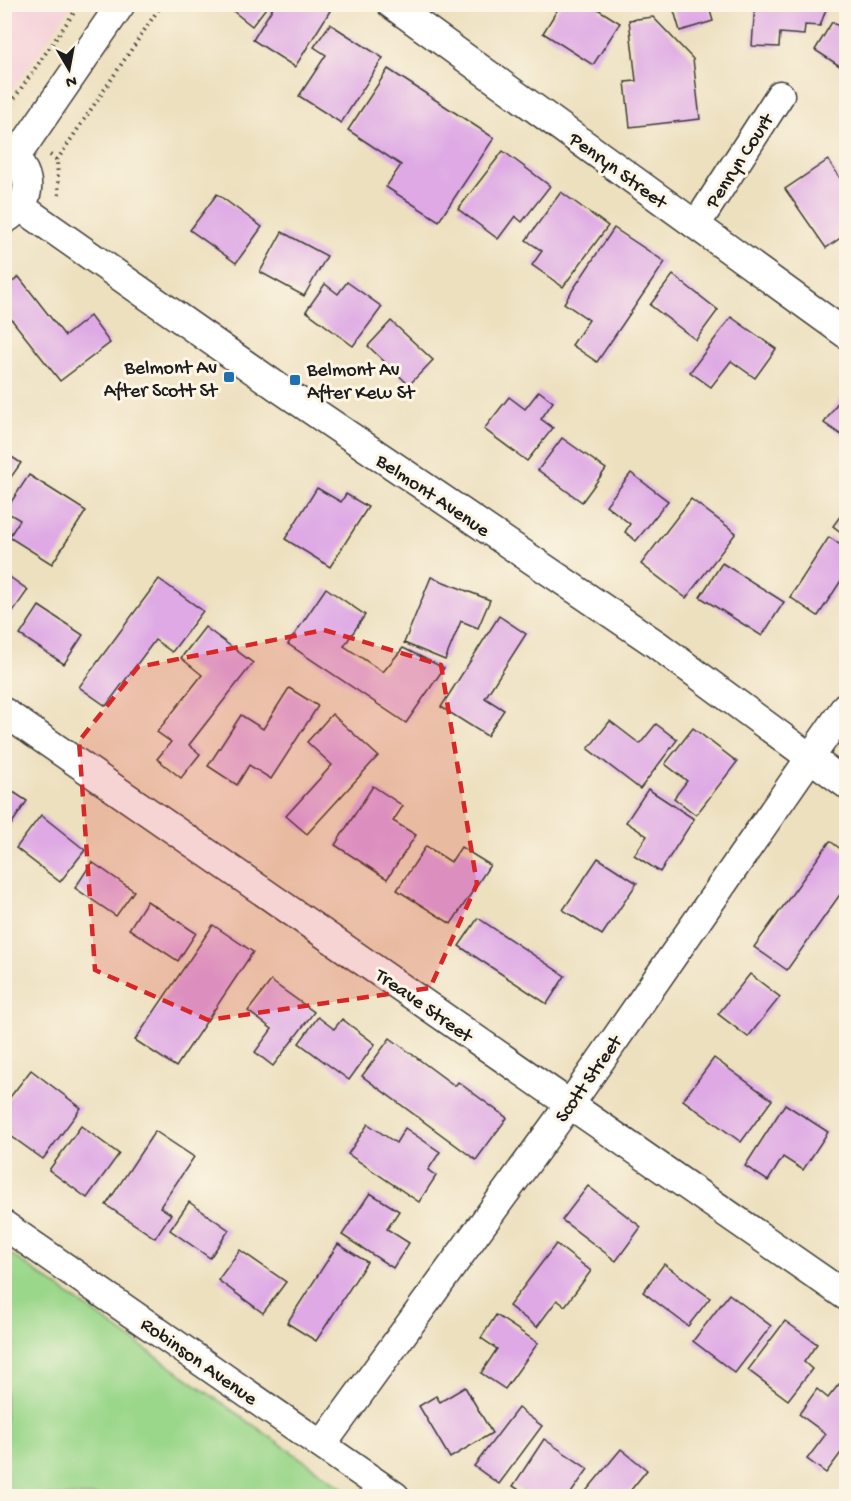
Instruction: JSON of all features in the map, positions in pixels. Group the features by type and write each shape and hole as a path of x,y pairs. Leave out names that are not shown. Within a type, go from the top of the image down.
{"street":[{"path":"13,213 26,197 27,187 22,166 10,154 121,4"},
{"name":"Penryn Street","path":"391,4 846,334"},
{"name":"Penryn Court","path":"696,225 780,95"},
{"name":"Belmont Avenue","path":"13,213 279,388 656,644 846,784"},
{"name":"Scott Street","path":"321,1445 569,1104 846,706"},
{"name":"Treave Street","path":"4,712 846,1296"},
{"name":"Robinson Avenue","path":"4,1224 395,1497"}],"path":[{"path":"4,113 80,4"},
{"path":"59,199 57,160 162,4"},
{"path":"46,153 57,160"}],"highlighted area":[{"path":"324,630 441,665 477,884 430,988 208,1020 95,970 79,741 138,667"}],"shaded area":[{"path":"4,5 72,5 5,101"}],"green space":[{"path":"5,1250 354,1496 5,1496"}],"building":[{"path":"224,4 269,4 252,26"},
{"path":"275,4 320,4 330,11 295,67 253,40"},
{"path":"561,4 602,4 599,10 620,23 593,65 543,33"},
{"path":"672,4 708,4 713,21 680,31"},
{"path":"755,4 828,4 820,26 805,25 804,35 780,33 779,47 752,46"},
{"path":"653,17 693,59 700,119 630,127 625,82 636,81 629,20"},
{"path":"832,22 845,30 846,27 846,70 815,50"},
{"path":"330,24 383,58 341,123 299,96 326,55 314,47"},
{"path":"388,69 494,138 439,221 386,187 401,165 348,130"},
{"path":"503,151 550,186 522,222 515,216 498,239 458,209"},
{"path":"828,160 846,187 846,191 840,195 846,204 846,234 826,248 785,189"},
{"path":"561,192 608,226 563,287 532,265 542,251 526,240"},
{"path":"217,194 262,227 236,263 190,230"},
{"path":"614,228 665,262 597,362 572,345 589,320 564,303"},
{"path":"282,232 327,256 304,296 260,272"},
{"path":"673,275 718,310 696,340 650,305"},
{"path":"19,277 65,336 90,316 110,343 60,381 4,310 4,288"},
{"path":"347,282 382,307 353,346 306,311 325,284 338,294"},
{"path":"731,317 776,349 755,378 731,361 711,387 690,372"},
{"path":"391,321 433,360 409,385 368,346"},
{"path":"539,391 553,402 541,419 553,428 527,461 484,429 509,397 525,409"},
{"path":"844,393 846,395 846,438 824,423"},
{"path":"562,438 606,469 582,502 538,470"},
{"path":"4,452 21,463 4,487"},
{"path":"631,473 668,501 636,541 625,532 630,524 606,505"},
{"path":"29,475 86,511 52,564 9,537 20,520 5,511"},
{"path":"317,488 341,502 346,494 368,507 330,567 285,539"},
{"path":"691,499 736,533 686,598 641,564"},
{"path":"846,508 846,536 833,526"},
{"path":"829,537 846,549 846,573 818,616 790,597"},
{"path":"722,563 784,602 762,636 700,597"},
{"path":"4,573 28,590 4,624"},
{"path":"431,577 490,600 478,628 461,621 445,660 404,643"},
{"path":"159,579 203,611 172,652 155,640 106,706 79,687"},
{"path":"326,588 365,615 344,646 383,672 403,648 444,668 406,723 288,644"},
{"path":"39,606 83,635 64,664 20,635"},
{"path":"499,616 526,634 485,698 504,710 487,736 441,707"},
{"path":"205,627 253,663 189,745 200,754 181,778 157,759 171,742 157,732 202,675 181,658"},
{"path":"289,688 318,706 271,779 249,765 237,785 208,766 241,715 263,729"},
{"path":"332,714 378,756 307,834 286,816 332,765 307,742"},
{"path":"610,721 640,744 656,724 677,740 640,789 588,749"},
{"path":"693,728 737,762 696,815 674,798 687,781 665,764"},
{"path":"4,786 27,801 4,835"},
{"path":"373,786 403,806 393,821 416,835 387,879 335,845"},
{"path":"648,789 694,819 660,872 634,855 647,836 626,822"},
{"path":"41,815 85,850 60,882 16,848"},
{"path":"830,841 846,853 846,886 787,970 754,947"},
{"path":"426,846 451,862 461,847 490,865 451,924 397,890"},
{"path":"598,858 637,883 602,935 563,910"},
{"path":"92,862 134,891 116,916 75,888"},
{"path":"147,901 196,933 178,961 129,929"},
{"path":"478,918 565,976 547,1004 459,946"},
{"path":"213,925 253,952 176,1067 135,1040"},
{"path":"750,974 780,997 748,1037 718,1014"},
{"path":"271,981 314,1012 273,1066 255,1052 272,1029 248,1011"},
{"path":"318,1017 334,1029 342,1019 375,1044 349,1080 299,1043"},
{"path":"390,1038 455,1086 458,1082 507,1118 476,1160 362,1076"},
{"path":"714,1058 772,1100 741,1142 683,1100"},
{"path":"31,1070 81,1108 43,1159 4,1131 4,1105"},
{"path":"785,1104 828,1132 803,1170 783,1157 768,1181 745,1166"},
{"path":"368,1124 396,1143 405,1128 440,1152 428,1170 436,1176 419,1202 348,1154"},
{"path":"81,1126 119,1154 87,1198 49,1170"},
{"path":"155,1131 194,1157 160,1207 171,1214 155,1238 106,1205"},
{"path":"588,1186 641,1227 616,1261 562,1220"},
{"path":"370,1193 399,1211 387,1229 409,1243 393,1268 342,1235"},
{"path":"189,1202 229,1230 210,1258 170,1230"},
{"path":"338,1244 367,1262 316,1341 287,1323"},
{"path":"556,1244 591,1271 565,1306 557,1300 537,1327 509,1306"},
{"path":"240,1250 286,1282 263,1313 218,1280"},
{"path":"664,1264 710,1298 688,1326 643,1292"},
{"path":"729,1294 771,1326 735,1373 693,1341"},
{"path":"496,1315 538,1343 505,1389 481,1373 497,1349 481,1338"},
{"path":"785,1321 817,1344 804,1362 812,1369 788,1400 748,1370"},
{"path":"839,1384 846,1390 846,1446 826,1473 807,1459 826,1434 799,1414 817,1389 828,1398"},
{"path":"465,1387 492,1433 450,1458 419,1406 436,1396 440,1402"},
{"path":"518,1408 542,1426 499,1484 474,1466"},
{"path":"544,1439 588,1469 569,1496 529,1496 513,1486"},
{"path":"621,1449 647,1470 626,1496 582,1496"}],"place":[{"name":"Belmont Av After Scott St","path":"229,377"},
{"name":"Belmont Av After Kew St","path":"295,380"}]}
